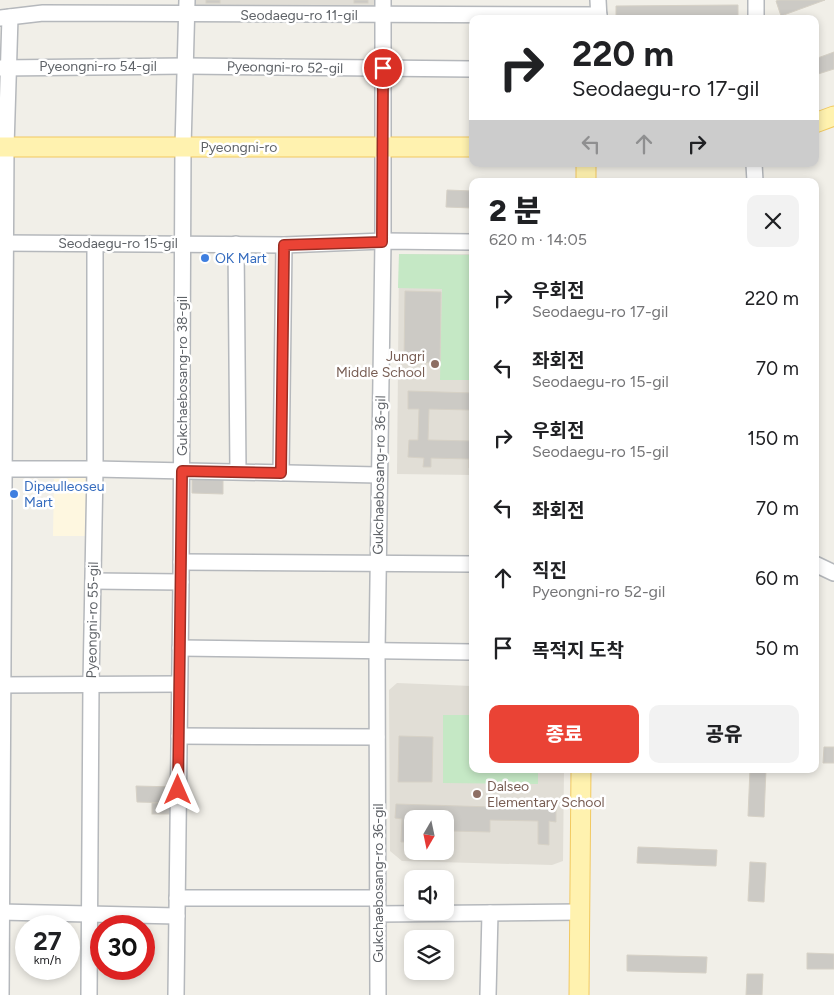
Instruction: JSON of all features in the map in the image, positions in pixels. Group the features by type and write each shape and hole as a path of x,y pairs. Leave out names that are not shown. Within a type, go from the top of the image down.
{"main road":[{"path":"819,122 834,116"},
{"name":"Pyeongni-ro","path":"3,147 469,147"},
{"path":"579,995 581,773"}],"street":[{"path":"756,0 756,15"},
{"path":"183,147 186,7"},
{"name":"Seodaegu-ro 11-gil","path":"5,17 43,13 186,7 599,11"},
{"path":"383,8 383,147"},
{"path":"1,995 5,17"},
{"name":"Pyeongni-ro 54-gil","path":"5,68 186,66"},
{"name":"Pyeongni-ro 52-gil","path":"186,66 469,69"},
{"name":"Gukchaebosang-ro 38-gil","path":"176,995 182,471 183,147"},
{"name":"Gukchaebosang-ro 36-gil","path":"378,995 377,564 383,147"},
{"name":"Seodaegu-ro 15-gil","path":"3,242 94,245 183,243 284,245 469,242"},
{"path":"236,244 238,472"},
{"name":"Pyeongni-ro 55-gil","path":"89,995 91,684 95,469 94,245"},
{"path":"281,473 284,245"},
{"path":"2,468 378,475"},
{"name":"Gukchaebosang-ro 36-gil","path":"181,562 377,564"},
{"path":"377,564 469,564"},
{"path":"819,566 834,573"},
{"path":"93,581 181,582"},
{"path":"180,648 469,652"},
{"path":"1,686 179,684"},
{"path":"178,736 377,737"},
{"path":"177,898 378,898"},
{"path":"1,912 177,916"},
{"path":"378,914 580,912"},
{"path":"488,995 490,913"}],"shaded area":[{"path":"195,0 379,0 379,9 195,8"},
{"name":"Jungri Middle School","path":"399,254 469,254 469,475 397,474"},
{"path":"89,477 89,536 53,536 54,479"},
{"name":"Dalseo Elementary School","path":"397,683 469,686 469,773 564,773 563,861 552,865 402,861 390,851 389,690"}],"green space":[{"path":"399,254 469,255 469,380 440,380 442,289 398,288"},
{"path":"443,715 469,715 469,773 538,773 538,784 443,783"}],"building":[{"path":"206,0 220,0 220,3 206,3"},
{"path":"354,0 368,0 368,3 354,3"},
{"path":"825,0 784,15 781,15 776,1"},
{"path":"738,5 738,15 616,15 616,6"},
{"path":"834,52 834,69 819,74 819,58"},
{"path":"447,190 469,191 469,208 446,207"},
{"path":"405,291 441,292 440,363 404,362"},
{"path":"408,391 469,393 469,410 429,409 428,440 469,441 469,459 431,458 431,467 423,467 424,458 408,457 409,440 418,440 419,409 408,409"},
{"path":"192,479 223,480 223,494 192,493"},
{"path":"399,736 433,737 432,782 398,782"},
{"path":"824,747 834,747 834,763 823,763"},
{"path":"750,773 766,773 764,817 748,816"},
{"path":"136,786 176,787 176,803 137,802"},
{"path":"152,803 176,803 176,814 152,814"},
{"path":"396,804 556,809 556,822 549,821 549,845 538,844 538,821 490,820 490,832 454,831 454,810 404,810 404,842 401,842 402,819 395,818"},
{"path":"638,847 717,850 716,866 637,863"},
{"path":"750,862 766,863 764,902 748,901"},
{"path":"807,953 834,954 834,969 807,969"},
{"path":"627,955 707,957 706,973 627,971"},
{"path":"747,974 763,974 762,995 746,995"}],"place":[{"name":"OK Mart","path":"205,258"},
{"name":"Jungri Middle School","path":"435,364"},
{"name":"Dipeulleoseu Mart","path":"14,494"},
{"name":"Dalseo Elementary School","path":"477,794"}],"route":[{"path":"178,790 182,471 281,473 284,245 382,242 383,68"}]}
